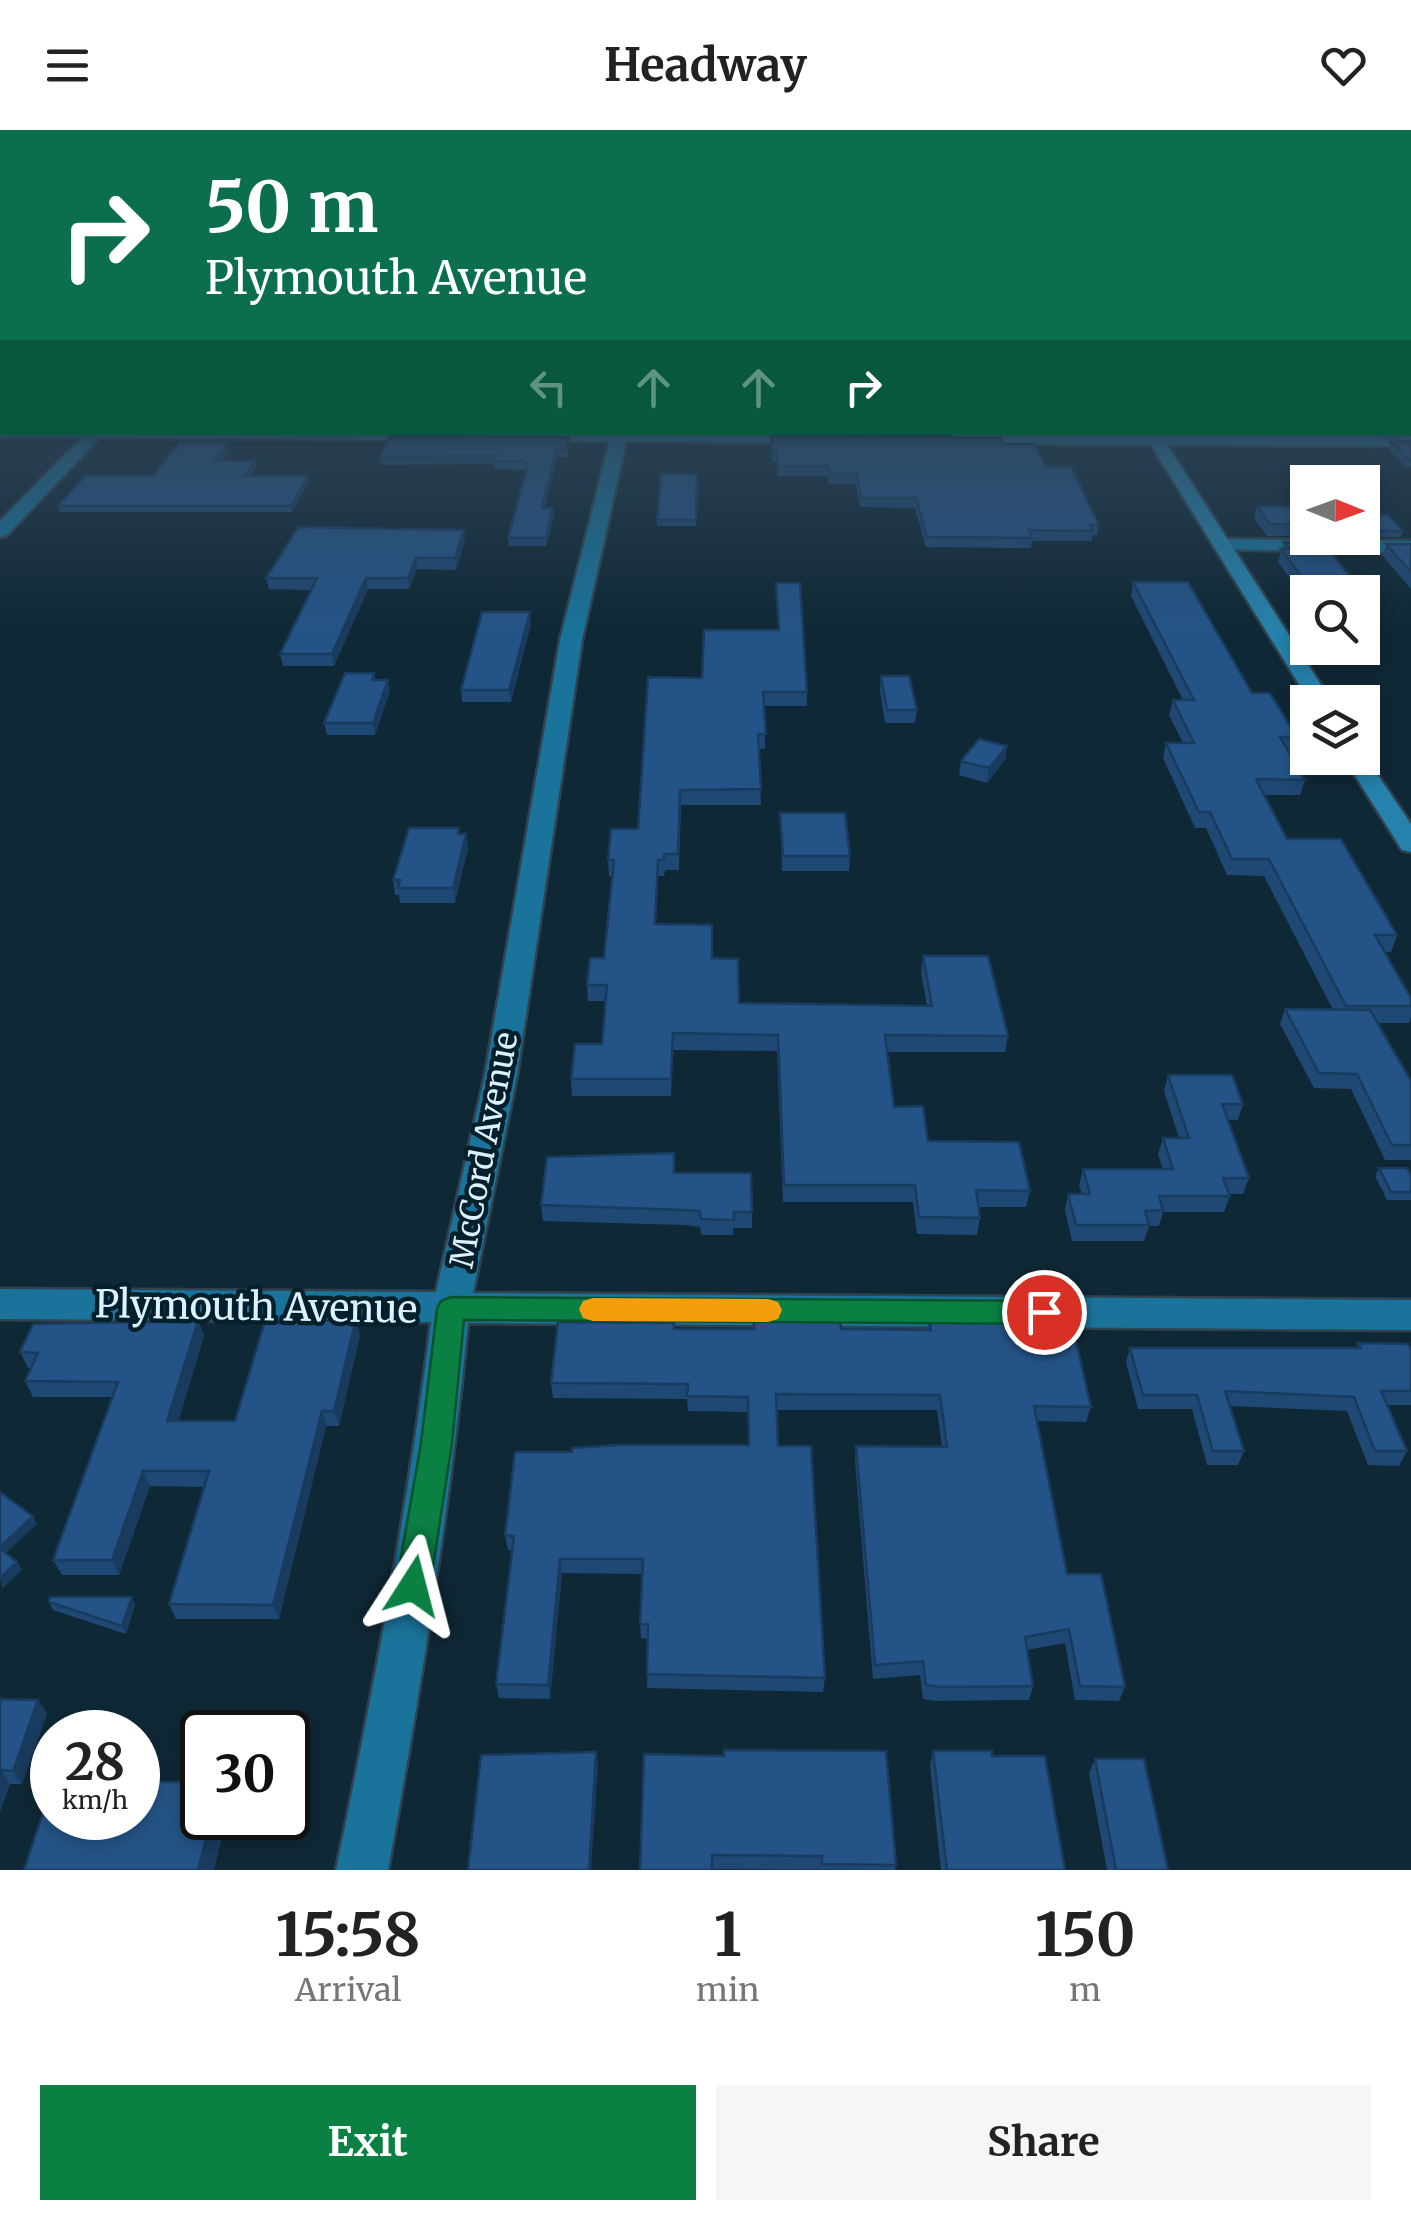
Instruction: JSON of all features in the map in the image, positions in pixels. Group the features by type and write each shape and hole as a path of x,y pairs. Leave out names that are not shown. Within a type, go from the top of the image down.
{"street":[{"path":"0,531 61,469"},
{"name":"McCord Avenue","path":"362,1870 390,1728 433,1462 451,1309 501,1075 571,640 612,469"},
{"path":"1174,469 1310,685"},
{"path":"1222,545 1411,547"},
{"path":"1367,775 1411,844"},
{"name":"Plymouth Avenue","path":"0,1304 1411,1315"}],"building":[{"path":"158,469 250,469 245,476 308,476 291,506 58,506 85,476 153,476"},
{"path":"527,469 552,469 542,508 553,508 546,538 508,538"},
{"path":"829,469 1072,469 1099,525 1090,525 1093,531 1029,530 1032,538 927,537 916,498 861,498 857,474 830,474"},
{"path":"661,474 697,474 696,520 657,520"},
{"path":"1257,506 1290,507 1290,524 1270,524"},
{"path":"1380,515 1388,515 1403,531 1380,531"},
{"path":"298,527 464,530 455,558 416,558 408,578 366,578 332,654 280,654 317,578 266,578"},
{"path":"1386,544 1411,544 1411,572"},
{"path":"1281,549 1290,549 1290,555 1333,555 1349,575 1300,575"},
{"path":"1133,582 1188,582 1252,693 1270,693 1290,726 1290,737 1280,737 1290,754 1290,775 1302,775 1305,780 1256,779 1287,839 1341,839 1397,935 1375,935 1411,998 1411,1006 1346,1006 1269,859 1232,859 1210,812 1199,812 1166,743 1194,743 1173,700 1194,700"},
{"path":"776,583 800,583 807,692 763,692 766,734 758,734 761,789 680,790 678,854 664,854 664,860 658,860 655,924 712,925 712,958 738,959 739,1003 932,1006 923,956 988,956 1008,1036 885,1035 894,1107 923,1106 928,1141 1019,1142 1030,1191 976,1190 980,1218 919,1217 915,1185 784,1185 778,1035 673,1033 671,1079 571,1079 575,1044 602,1044 607,985 587,985 590,958 604,958 614,860 608,860 611,829 638,829 648,677 702,678 704,630 779,630"},
{"path":"482,612 530,612 509,690 461,690"},
{"path":"345,673 374,673 372,680 388,680 373,723 324,723"},
{"path":"881,676 909,676 917,710 887,710"},
{"path":"979,739 1007,746 989,768 961,761"},
{"path":"780,813 845,813 850,856 783,856"},
{"path":"409,828 459,828 458,834 466,834 453,888 398,888 400,880 393,880"},
{"path":"1285,1009 1370,1010 1411,1081 1411,1145 1392,1145 1357,1074 1319,1073"},
{"path":"1168,1075 1232,1075 1243,1104 1222,1104 1249,1178 1223,1178 1230,1196 1159,1196 1163,1210 1145,1211 1149,1225 1076,1225 1068,1194 1090,1194 1083,1169 1173,1169 1163,1138 1189,1138"},
{"path":"674,1153 674,1173 751,1173 752,1212 734,1212 734,1220 701,1219 700,1211 541,1205 547,1157"},
{"path":"1379,1168 1407,1168 1411,1192 1391,1192"},
{"path":"929,1318 1071,1319 1091,1407 1034,1406 1067,1574 1101,1574 1125,1687 1080,1686 1069,1629 1025,1637 1033,1686 940,1687 926,1685 923,1661 875,1665 856,1446 947,1447 940,1395 776,1394 778,1446 811,1446 825,1678 647,1674 648,1624 640,1624 643,1559 560,1559 548,1685 496,1684 514,1536 505,1535 515,1452 572,1452 572,1448 619,1445 749,1445 748,1397 687,1396 688,1384 551,1383 558,1322 674,1323 674,1329 754,1329 754,1321 840,1320 841,1329 931,1330"},
{"path":"356,1319 334,1411 322,1411 273,1605 169,1604 209,1471 143,1471 112,1560 53,1560 118,1382 25,1381 38,1353 20,1352 33,1324 198,1321 167,1421 235,1421 264,1324"},
{"path":"1358,1343 1408,1344 1411,1349 1411,1391 1381,1391 1407,1451 1375,1451 1354,1397 1225,1391 1244,1451 1213,1451 1197,1395 1143,1395 1130,1348 1361,1348"},
{"path":"0,1492 33,1516 0,1547"},
{"path":"0,1548 17,1562 0,1578"},
{"path":"50,1597 132,1597 122,1626 49,1602"},
{"path":"0,1699 38,1700 34,1710 30,1710 30,1723 13,1771 0,1772"},
{"path":"724,1750 886,1751 896,1865 822,1864 822,1856 712,1855 712,1870 640,1870 644,1754 724,1756"},
{"path":"933,1751 1045,1756 1065,1870 947,1870"},
{"path":"596,1752 589,1870 468,1870 481,1755"},
{"path":"1095,1759 1144,1759 1168,1870 1116,1870"},
{"path":"160,1782 180,1782 180,1840 206,1840 198,1870 24,1870 34,1840 160,1840"}],"slow traffic":[{"path":"593,1309 768,1310"}],"route":[{"path":"413,1586 436,1443 451,1309 1044,1312"}]}
